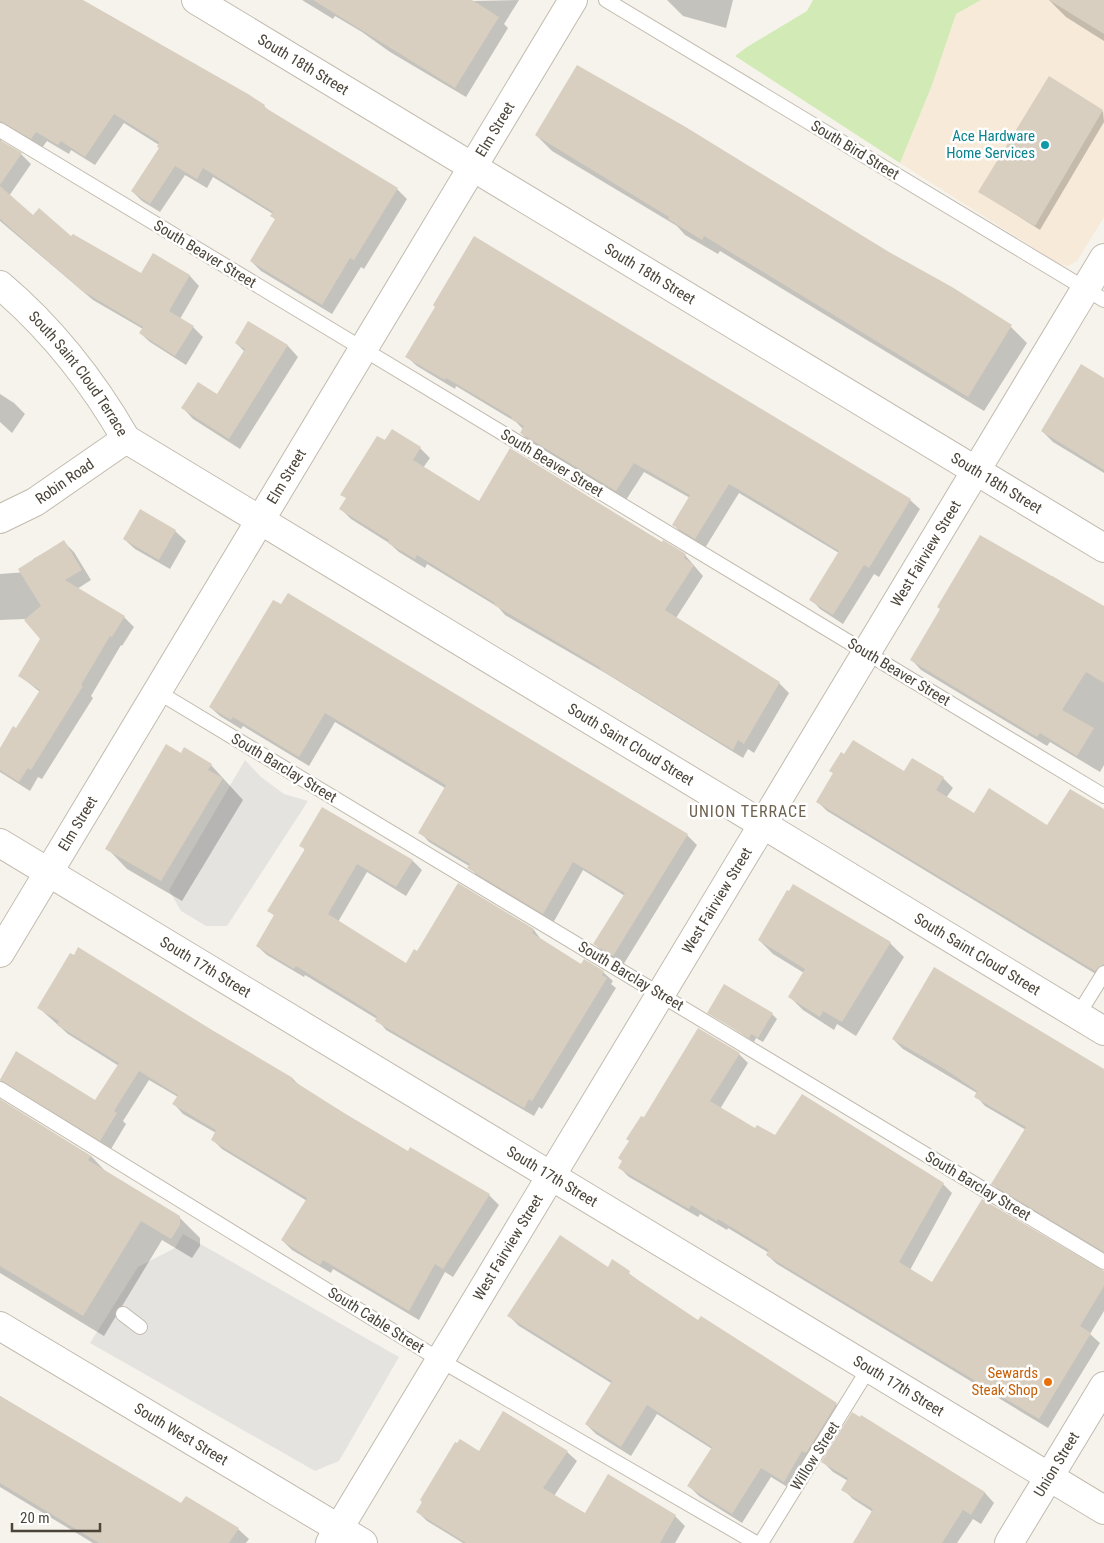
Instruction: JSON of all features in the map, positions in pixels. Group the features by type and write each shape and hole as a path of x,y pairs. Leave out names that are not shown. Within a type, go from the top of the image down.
{"street":[{"name":"South 18th Street","path":"196,0 1104,548"},
{"name":"Elm Street","path":"0,953 573,0"},
{"name":"West Fairview Street","path":"334,1536 976,470 1095,295 1104,258"},
{"name":"South Saint Cloud Terrace","path":"0,285 34,314 71,355 107,405 126,439 260,521"},
{"name":"Robin Road","path":"0,520 35,502 126,439"},
{"name":"South Saint Cloud Street","path":"260,521 1104,1031"},
{"name":"South 17th Street","path":"0,842 1104,1510"},
{"name":"South West Street","path":"0,1326 334,1536 363,1543"},
{"name":"Union Street","path":"1009,1543 1104,1386"}],"lane":[{"name":"South Bird Street","path":"606,0 1095,295"},
{"name":"South Beaver Street","path":"0,130 1104,796"},
{"name":"South Barclay Street","path":"158,692 1104,1262"},
{"path":"1078,1015 1104,973"},
{"name":"South Cable Street","path":"0,1089 440,1360 756,1543"},
{"path":"123,1314 140,1327"},
{"name":"Willow Street","path":"761,1543 869,1368"}],"shaded area":[{"path":"981,0 1104,0 1104,217 1077,261 1068,266 1059,264 900,163 932,85 956,14"},
{"path":"245,760 261,777 284,794 308,801 227,926 206,926 181,911 169,890"},
{"path":"183,1234 399,1357 339,1461 315,1471 90,1343 138,1267 175,1248"}],"green space":[{"path":"813,0 981,0 956,14 932,85 900,163 735,56 807,11"}],"building":[{"path":"0,0 83,0 248,94 265,105 264,107 398,188 354,260 350,258 322,305 250,261 275,219 270,216 273,212 203,168 197,179 175,166 150,204 131,191 159,148 157,147 159,142 114,114 85,157 61,141 58,145 36,132 31,139 0,121"},
{"path":"313,0 472,0 499,17 455,88"},
{"path":"1049,0 1104,0 1104,34"},
{"path":"577,65 684,126 1012,325 968,397 704,236 702,240 668,219 669,217 535,135"},
{"name":"Ace Hardware Home Services","path":"1049,76 1103,110 1035,226 978,192"},
{"path":"0,140 22,153 0,185"},
{"path":"0,186 33,215 39,208 71,236 73,234 141,273 153,253 190,275 169,311 194,326 175,356 139,333 143,327 81,290 0,219"},
{"path":"474,236 911,499 869,568 864,565 833,615 809,600 839,551 771,509 729,484 695,539 672,525 690,495 634,463 616,491 520,433 524,426 511,419 512,417 446,378 445,380 405,357"},
{"path":"248,321 288,345 229,439 181,408 198,382 217,394 245,349 235,343"},
{"path":"1081,364 1104,378 1104,470 1041,431"},
{"path":"392,429 421,447 413,460 479,501 510,448 662,542 663,540 686,554 684,558 694,565 665,610 780,682 744,744 738,740 733,750 601,668 494,605 495,603 417,555 415,559 388,543 389,540 339,509 346,498 340,495 377,436 385,440"},
{"path":"140,509 176,530 159,560 123,539"},
{"path":"980,535 1104,606 1104,683 1086,672 1062,710 1094,728 1077,756 1040,733 1037,737 910,660 940,609 937,607"},
{"path":"64,540 82,570 65,580 125,616 112,637 110,636 81,685 83,686 31,770 28,768 19,782 0,770 0,748 13,726 16,728 40,690 18,676 40,639 24,620 41,606 18,569"},
{"path":"288,593 688,834 613,956 593,944 625,893 573,862 543,914 467,868 470,864 418,833 446,785 325,713 299,757 233,717 231,720 209,707 273,600 281,604"},
{"path":"853,740 904,771 912,758 944,777 936,790 974,813 989,788 1047,825 1070,789 1104,809 1104,964 1095,971 816,802 833,773 829,771 841,752 844,754"},
{"path":"166,744 181,753 184,747 212,764 208,770 223,778 161,881 105,849"},
{"path":"322,807 413,860 396,887 357,864 328,914 406,963 414,949 417,951 458,883 534,929 532,933 581,964 584,959 604,971 602,975 607,978 532,1101 529,1099 524,1108 375,1021 377,1016 296,966 294,969 256,946 274,915 267,911 305,849 299,846"},
{"path":"793,884 891,942 842,1022 823,1011 820,1017 788,997 805,969 758,940 787,890 789,891"},
{"path":"78,947 293,1078 292,1080 344,1113 408,1151 410,1147 490,1194 443,1269 435,1264 409,1311 323,1260 320,1265 281,1240 307,1198 211,1140 216,1130 172,1104 178,1095 139,1071 114,1111 117,1113 100,1141 0,1080 16,1051 95,1100 119,1063 57,1025 59,1021 37,1008 70,953 74,955"},
{"path":"934,967 1104,1069 1104,1252 991,1184 1026,1127 974,1097 977,1091 946,1070 892,1039"},
{"path":"724,984 773,1013 758,1038 751,1034 749,1038 707,1013"},
{"path":"698,1028 740,1053 710,1101 755,1128 757,1125 775,1135 802,1094 944,1183 899,1262 932,1282 982,1199 1104,1271 1104,1286 1080,1326 1091,1333 1039,1419 766,1255 769,1250 718,1219 717,1221 691,1205 689,1209 618,1168 622,1161 618,1158 629,1141 626,1139 641,1116 644,1117"},
{"path":"0,1099 91,1156 88,1160 180,1216 180,1225 171,1239 141,1221 83,1316 0,1266"},
{"path":"560,1235 608,1267 612,1259 630,1271 629,1274 698,1320 701,1316 837,1403 806,1453 802,1451 784,1482 761,1468 732,1514 687,1486 712,1447 647,1405 621,1447 585,1424 612,1381 507,1316"},
{"path":"0,1396 181,1503 186,1496 239,1528 229,1543 99,1543 0,1483"},
{"path":"503,1411 568,1451 543,1488 585,1513 608,1474 676,1515 660,1543 466,1543 416,1512 422,1502 420,1500 455,1442 457,1443 460,1439 479,1451"},
{"path":"852,1412 860,1417 861,1415 985,1492 971,1515 963,1510 942,1543 853,1543 873,1509 841,1490 848,1478 821,1462"}],"place":[{"name":"Ace Hardware Home Services","path":"1045,145"},
{"name":"Sewards Steak Shop","path":"1048,1382"}],"district":[{"name":"UNION TERRACE","path":"748,811"}]}
